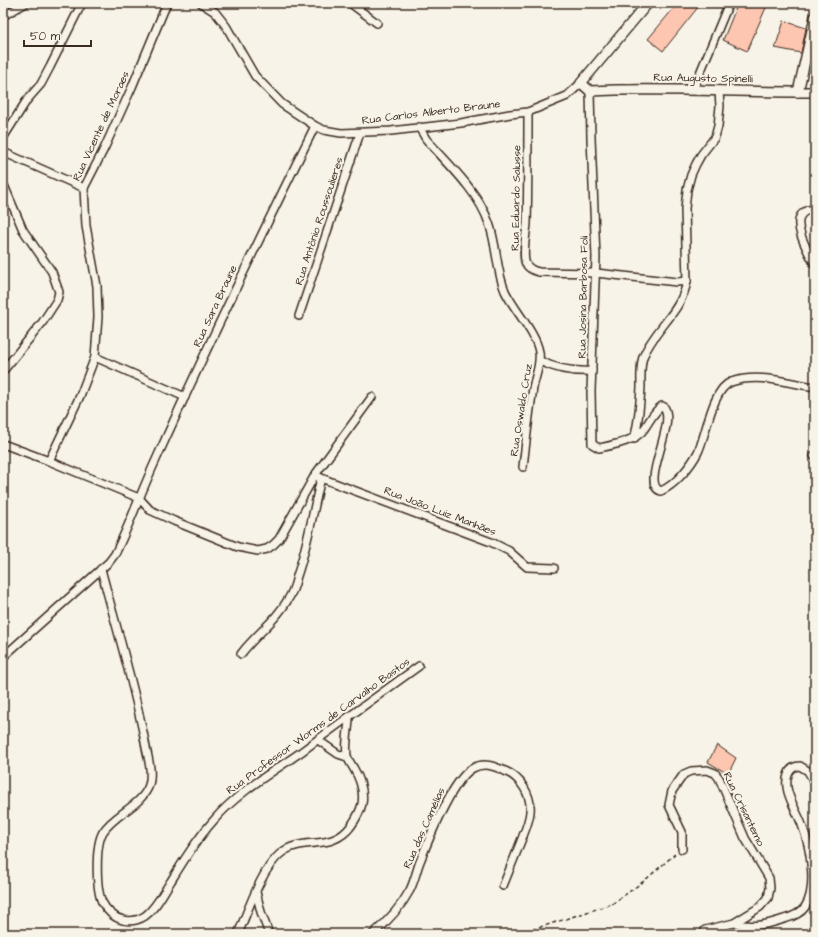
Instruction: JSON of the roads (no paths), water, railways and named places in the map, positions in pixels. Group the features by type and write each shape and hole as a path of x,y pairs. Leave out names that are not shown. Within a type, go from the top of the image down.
{"street":[{"path":"3,16 26,3"},
{"path":"3,138 50,67 82,3"},
{"name":"Rua Vicente de Moraes","path":"48,461 80,396 95,357 98,316 97,286 86,226 84,188 104,149 132,87 167,3"},
{"name":"Rua Carlos Alberto Braune","path":"201,3 215,12 226,26 255,76 282,104 315,126 324,130 341,133 360,133 461,123 528,112 567,96 581,82"},
{"path":"350,3 377,23"},
{"path":"590,91 581,82 648,3"},
{"path":"693,90 729,3"},
{"path":"798,92 814,23"},
{"name":"Rua Augusto Spinelli","path":"590,91 630,89 815,92"},
{"name":"Rua Josina Barbosa Foli","path":"590,91 596,273 591,441 596,447 603,447 634,439"},
{"path":"634,439 639,412 641,385 640,368 642,359 651,341 681,300 685,291 687,281 685,208 687,190 696,164 715,137 718,126 720,106 719,91"},
{"name":"Rua Eduardo Salusse","path":"528,112 526,264 533,270 539,272 596,273 677,282 687,281"},
{"name":"Rua Sara Braune","path":"3,658 109,562 115,554 185,397 315,126"},
{"name":"Rua Oswaldo Cruz","path":"419,127 426,139 480,203 490,224 505,291 534,338 539,352 540,361 532,398 523,467"},
{"name":"Rua Antônio Roussoulieres","path":"299,316 360,133"},
{"path":"3,152 84,188"},
{"path":"3,183 24,230 52,272 58,292 57,300 42,323 3,371"},
{"path":"815,209 809,209 803,213 799,218 798,225 803,240 815,265"},
{"path":"95,357 185,397"},
{"path":"540,361 547,365 566,370 592,372"},
{"path":"634,439 641,433 657,410 662,406 665,408 667,416 666,427 655,467 654,479 654,488 661,491 668,487 683,473 694,460 701,445 712,410 721,391 727,384 745,380 772,379 815,387"},
{"path":"3,444 139,498 150,510 174,521 238,547 258,551 267,549 279,539 318,476 372,397"},
{"path":"241,654 250,642 283,608 292,592 302,563 318,476"},
{"name":"Rua João Luiz Manhães","path":"318,476 496,544 509,551 527,567 554,568"},
{"name":"Rua Professor Worms de Carvalho Bastos","path":"101,569 138,709 151,771 150,783 146,792 131,807 114,820 103,832 98,844 97,858 99,894 103,904 118,918 128,921 135,921 146,915 157,904 194,844 215,818 238,795 318,740 419,666"},
{"path":"238,934 268,868 280,853 302,844 334,840 349,829 356,820 362,804 361,784 347,757 349,716"},
{"path":"318,740 338,754 347,757"},
{"name":"Rua das Camélias","path":"373,934 399,907 410,890 431,835 450,794 472,768 483,765 498,768 515,776 522,784 529,802 530,810 528,823 503,886"},
{"path":"706,930 734,923 750,926 781,920 798,913 806,906 812,891 811,859 802,825 788,794 786,783 789,772 793,768 800,766 808,772 815,784"},
{"name":"Rua Crisantemo","path":"682,849 682,832 669,805 670,798 684,774 691,771 707,770 715,773 719,778 745,838 770,883 770,892 765,902 760,907 734,923"},
{"path":"256,892 269,934"}]}
